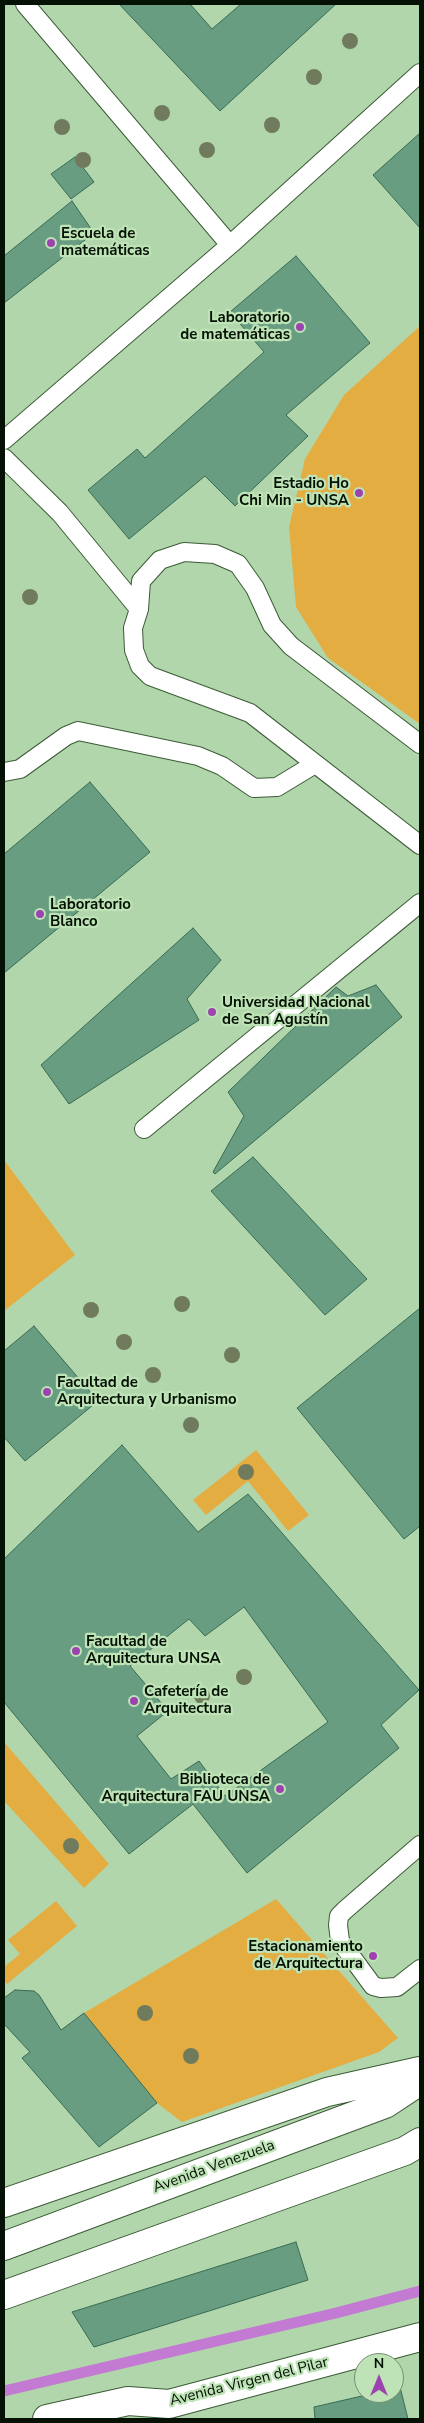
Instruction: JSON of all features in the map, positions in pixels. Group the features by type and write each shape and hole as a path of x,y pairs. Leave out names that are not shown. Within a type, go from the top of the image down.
{"main road":[{"path":"4,2203 327,2092 420,2071"},
{"name":"Avenida Venezuela","path":"4,2246 385,2104 420,2081"},
{"path":"4,2295 404,2151 420,2142"},
{"name":"Avenida Virgen del Pilar","path":"47,2419 128,2401 169,2404 420,2337"},
{"path":"144,2419 169,2404"}],"lane":[{"path":"26,4 230,245"},
{"path":"4,440 230,245 420,73"},
{"path":"4,458 60,513 139,609"},
{"path":"420,744 291,646 272,625 255,588 238,564 215,554 184,552 160,560 141,581 139,609 133,628 134,650 140,666 150,676 250,713 420,845"},
{"path":"4,772 20,769 66,736 78,731 198,756 222,766 254,788 277,787 315,764"},
{"path":"144,1129 420,903"},
{"path":"420,1845 345,1910 339,1916 338,1924 340,1941 373,1986 381,1988 397,1987 420,1969"}],"shaded area":[{"name":"Estadio Ho Chi Min - UNSA","path":"420,326 420,724 328,658 296,607 289,527 305,459 344,395"},
{"path":"4,1160 75,1255 4,1311"},
{"path":"256,1450 309,1515 288,1531 248,1481 206,1515 193,1500"},
{"path":"4,1742 109,1864 84,1888 4,1801"},
{"path":"276,1899 398,2038 379,2052 182,2122 157,2103 84,2013"},
{"path":"56,1901 77,1926 7,1984 4,1980 4,1967 20,1954 8,1940"}],"building":[{"path":"119,4 190,4 212,29 241,4 336,4 220,111"},
{"path":"420,133 420,228 373,175"},
{"path":"75,157 94,182 71,199 51,174"},
{"name":"Escuela de matemáticas","path":"72,201 94,233 4,303 4,256"},
{"path":"296,256 370,343 286,415 308,436 235,506 205,476 129,539 88,490 137,449 145,458 264,352 230,312"},
{"name":"Laboratorio Blanco","path":"90,782 150,852 4,973 4,854"},
{"path":"193,928 221,960 187,999 199,1020 69,1104 41,1065"},
{"path":"376,985 402,1017 215,1174 213,1172 244,1116 228,1092 336,987 348,996"},
{"path":"253,1157 367,1279 325,1315 211,1191"},
{"path":"420,1308 420,1526 404,1539 297,1408"},
{"name":"Facultad de Arquitectura y Urbanismo","path":"34,1326 98,1401 25,1461 4,1437 4,1351"},
{"name":"Facultad de Arquitectura UNSA","path":"122,1445 198,1532 248,1494 419,1690 381,1725 399,1748 247,1873 193,1804 129,1854 4,1702 4,1559","holes":["244,1607 328,1722 225,1796 199,1761 171,1779 137,1736 168,1711 130,1666 189,1619 205,1636"]},
{"path":"15,1990 34,1991 39,1995 61,2030 84,2013 157,2103 99,2147 22,2058 30,2052 4,2024 4,1998"},
{"path":"296,2242 308,2280 94,2347 72,2312"},
{"path":"354,2398 354,2403 404,2403 408,2419 315,2419 314,2407"}],"waterway":[{"path":"4,2391 336,2313 420,2291"}],"place":[{"name":"Escuela de matemáticas","path":"51,243"},
{"name":"Laboratorio de matemáticas","path":"300,327"},
{"name":"Estadio Ho Chi Min - UNSA","path":"359,493"},
{"name":"Laboratorio Blanco","path":"40,914"},
{"name":"Universidad Nacional de San Agustín","path":"212,1012"},
{"name":"Facultad de Arquitectura y Urbanismo","path":"47,1392"},
{"name":"Facultad de Arquitectura UNSA","path":"76,1651"},
{"name":"Cafetería de Arquitectura","path":"134,1701"},
{"name":"Biblioteca de Arquitectura FAU UNSA","path":"280,1789"},
{"name":"Estacionamiento de Arquitectura","path":"373,1956"}]}
